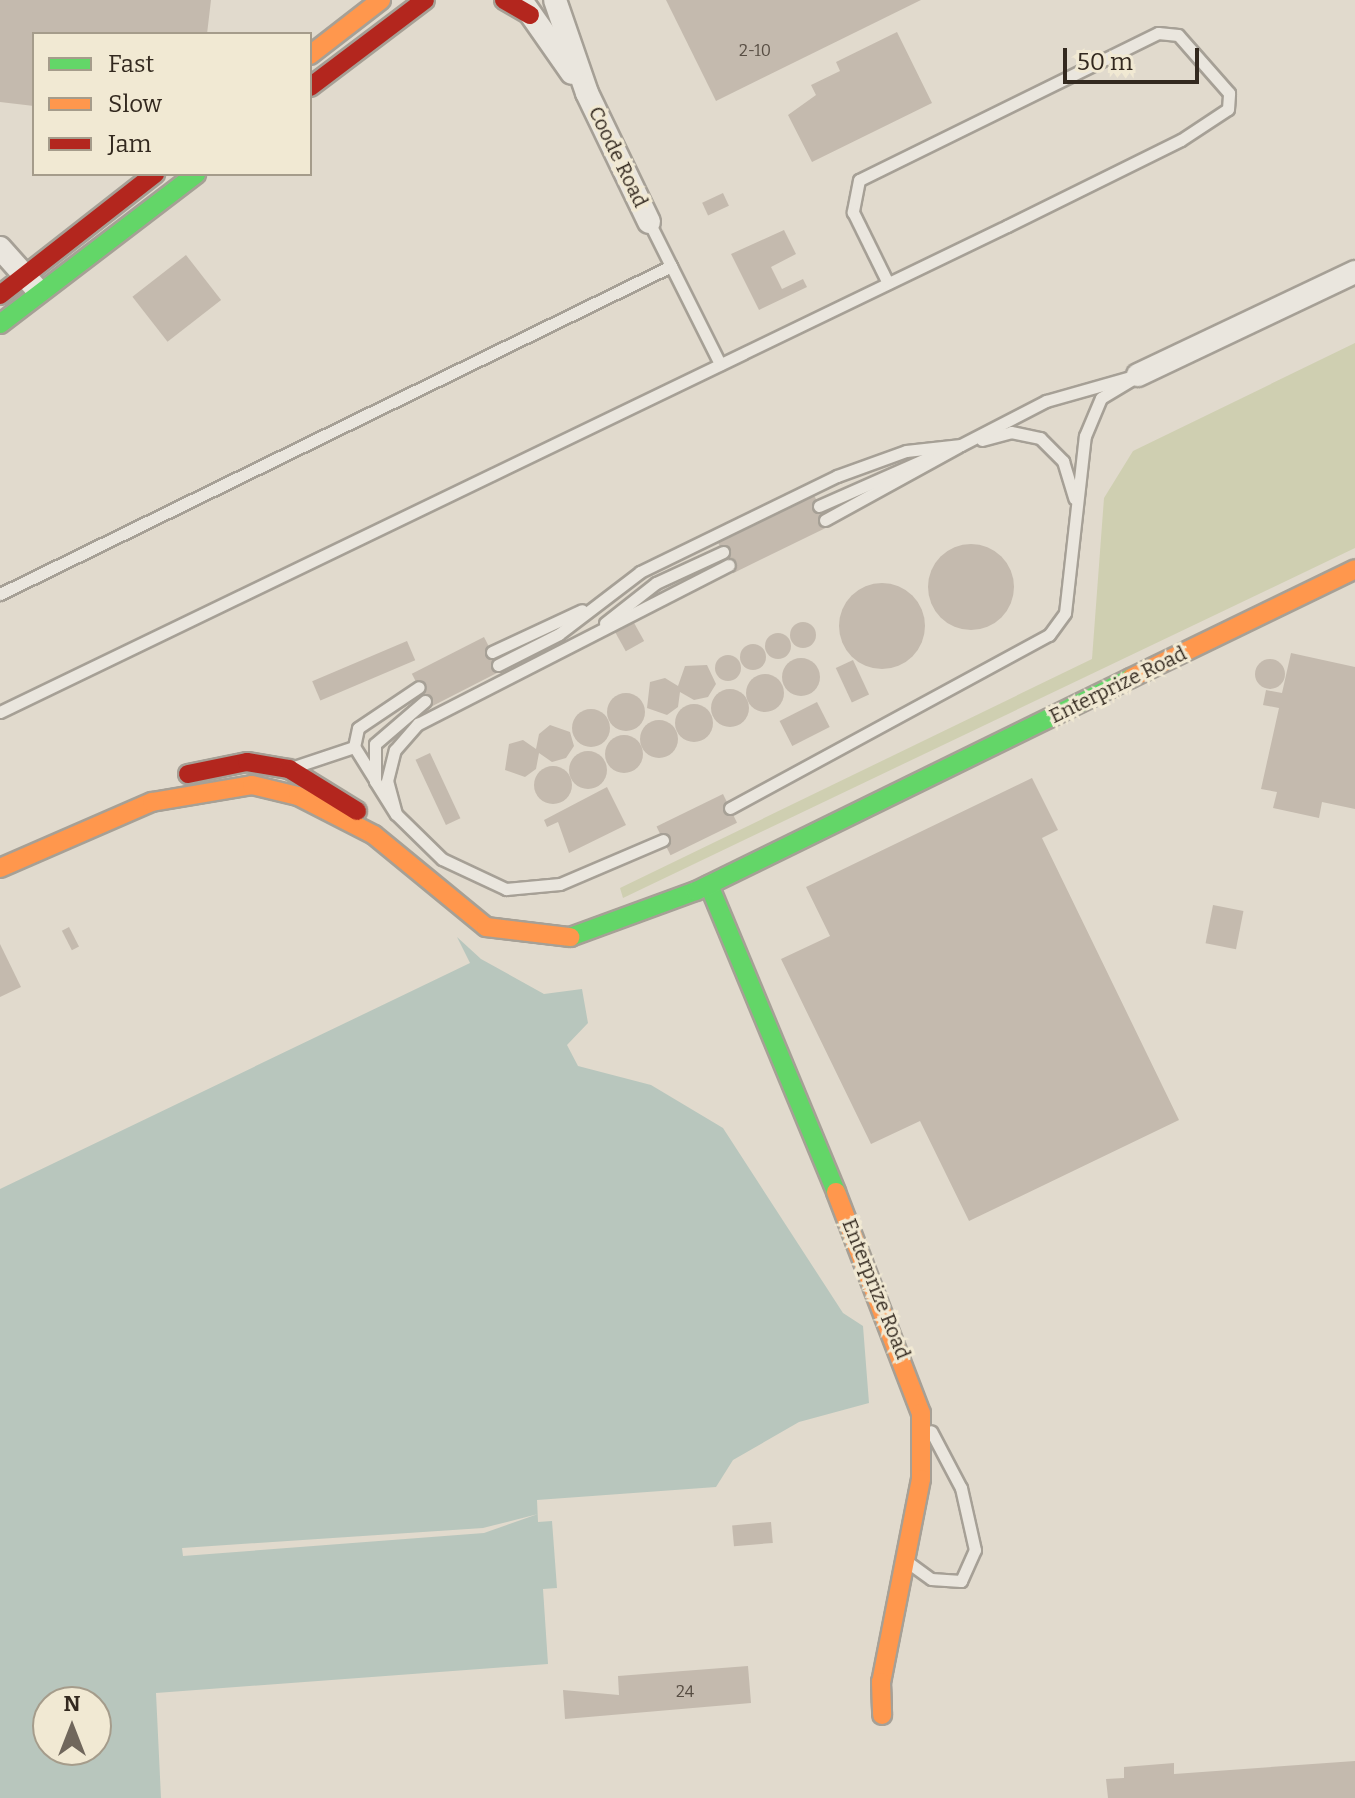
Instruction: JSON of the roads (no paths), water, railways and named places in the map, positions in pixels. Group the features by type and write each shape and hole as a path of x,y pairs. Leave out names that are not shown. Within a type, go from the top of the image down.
{"street":[{"path":"345,28 367,0"},
{"path":"312,53 381,0"},
{"path":"312,85 425,0"},
{"path":"504,0 525,8"},
{"name":"Coode Road","path":"555,0 587,93 649,222"},
{"name":"Coode Road","path":"525,8 587,93"},
{"path":"0,295 152,176"},
{"path":"3,316 40,293 193,176"},
{"path":"0,248 40,293"},
{"path":"1138,375 1355,272"},
{"name":"Enterprize Road","path":"0,868 82,830 197,769 247,762 289,769 327,786 374,835 486,927 531,937 574,937 618,924 709,885 1355,569"},
{"name":"Enterprize Road","path":"82,830 210,787 252,785 298,796 374,835"},
{"name":"Enterprize Road","path":"709,885 908,1364 921,1413 921,1479 907,1562 883,1667 882,1715"}],"lane":[{"path":"0,712 888,283 1181,140 1228,109 1229,93 1178,35 1158,33 859,180 853,212 888,283"},
{"path":"649,222 720,364"},
{"path":"0,594 671,266"},
{"path":"825,520 1046,401 1138,375"},
{"path":"730,808 1049,635 1065,613 1085,436 1101,398 1138,375"},
{"path":"498,665 559,634 640,572 837,476 906,451 961,445 1011,432 1040,438 1063,461 1076,504"},
{"path":"819,506 961,445"},
{"path":"582,640 656,583 723,552"},
{"path":"396,814 387,781 395,750 418,724 729,565"},
{"path":"492,652 599,601"},
{"path":"419,687 380,707 358,728 354,747 396,814 442,859 506,889 560,884 663,840"},
{"path":"375,781 375,744 425,701"},
{"path":"289,769 354,747"},
{"path":"907,1562 931,1579 961,1581 975,1550 961,1488 921,1413"}]}
